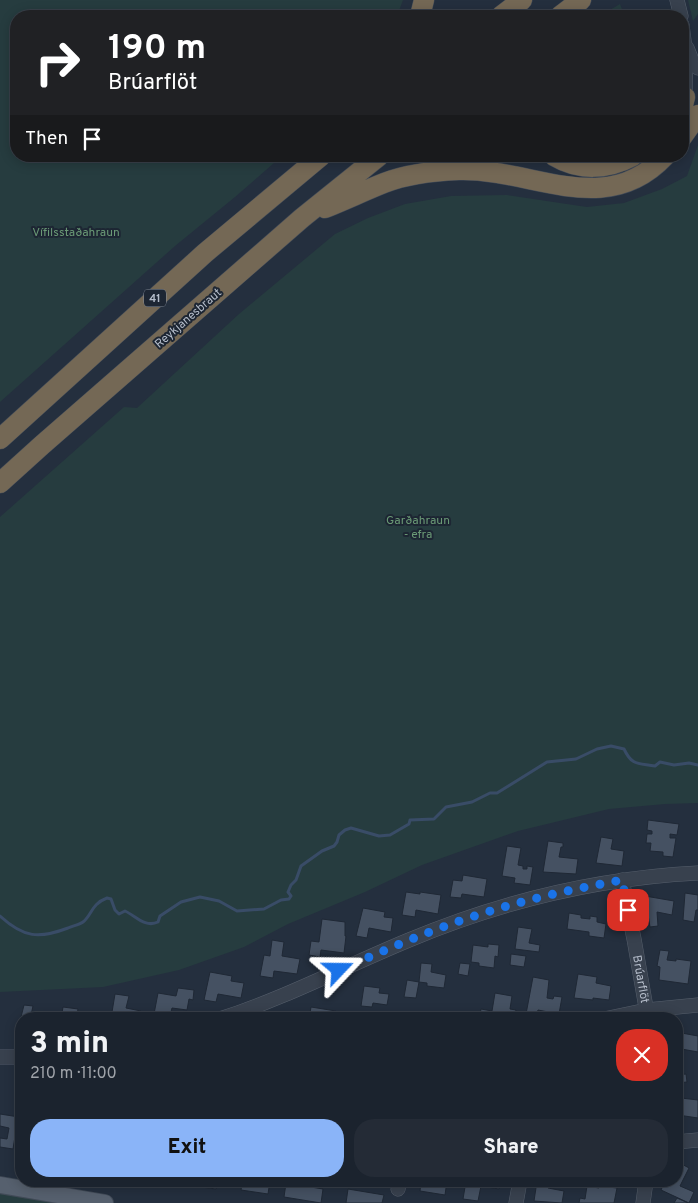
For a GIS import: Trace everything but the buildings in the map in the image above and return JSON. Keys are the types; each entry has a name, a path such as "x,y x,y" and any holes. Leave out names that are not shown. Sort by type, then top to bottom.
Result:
{"highway":[{"path":"509,10 522,0"},
{"path":"568,10 582,0"},
{"path":"689,128 698,116"},
{"name":"41","path":"0,439 205,253 312,162"},
{"name":"Reykjanesbraut","path":"0,483 49,438 302,218 372,162"},
{"path":"563,162 582,168 603,167 621,162"},
{"path":"302,218 386,182 429,172 460,170 508,174 554,184 603,189 618,186 639,178 659,162"}],"main road":[{"path":"0,1185 105,1203"}],"street":[{"path":"689,54 698,68"},
{"path":"238,1012 286,994 410,940 480,914 568,890 622,880 698,873"},
{"name":"Brúarflöt","path":"622,880 648,1012"},
{"path":"659,1012 698,1005"},
{"path":"0,1058 15,1057"},
{"path":"683,1141 698,1140"},
{"path":"516,1203 519,1187"},
{"path":"643,1203 645,1187"}],"green space":[{"name":"Vífilsstaðahraun","path":"0,0 403,0 399,10 10,10 10,162 275,162 175,246 0,402"},
{"path":"688,0 698,0 698,14 693,21"},
{"path":"620,4 622,10 610,10"},
{"name":"Garðahraun - efra","path":"698,145 698,803 609,809 518,831 422,865 365,892 288,924 244,947 179,970 103,987 0,992 0,517 124,407 137,408 239,314 335,234 368,218 405,204 451,196 507,195 587,207 624,203 662,189 687,176"},
{"path":"0,1192 70,1203 0,1203"}],"waterway":[{"path":"0,916 17,929 40,935 58,932 81,923 98,903 107,898 111,899 115,910 119,914 125,911 149,924 158,922 160,916 181,902 200,897 219,901 237,911 264,909 281,900 289,899 291,896 288,892 296,880 301,866 322,851 334,846 339,835 345,830 351,828 379,836 390,835 409,824 410,820 434,819 446,807 472,802 490,793 497,793 547,762 576,759 597,749 611,746 624,749 633,761 640,764 655,766 660,762 674,765 689,763 698,765"}],"route":[{"path":"339,970 410,940 480,914 568,890 622,880 628,910"}]}
